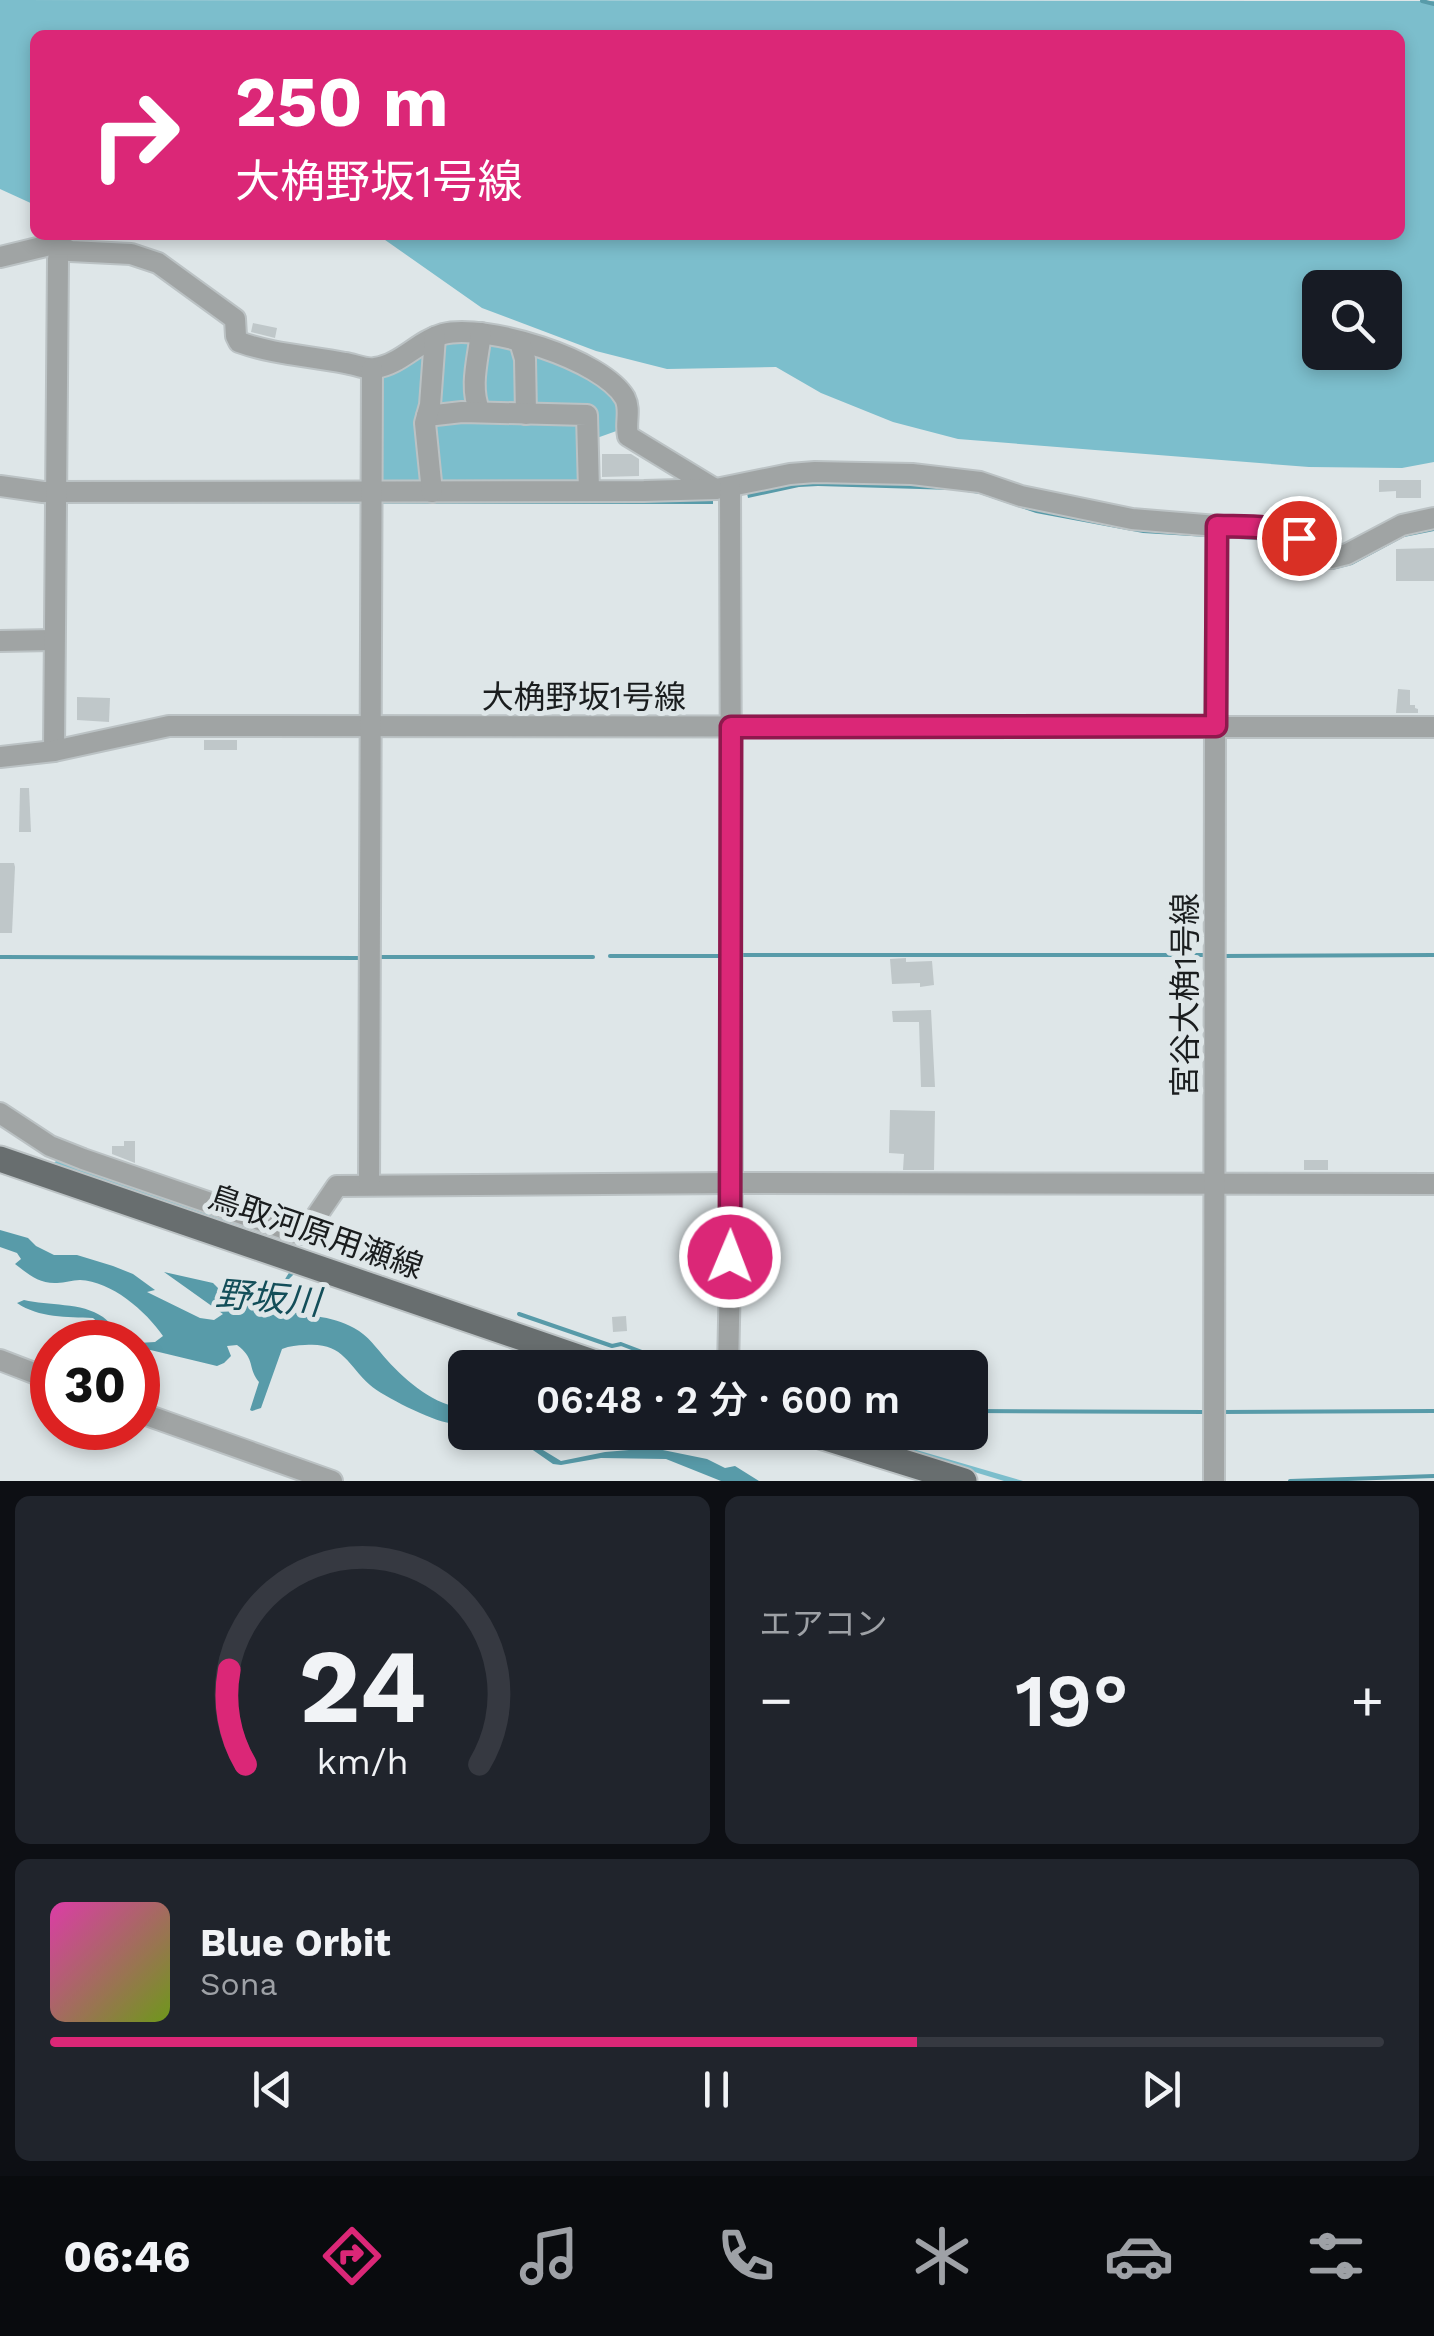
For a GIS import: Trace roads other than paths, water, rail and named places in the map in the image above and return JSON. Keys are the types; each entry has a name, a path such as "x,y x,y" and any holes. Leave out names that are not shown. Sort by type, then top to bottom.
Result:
{"main road":[{"name":"鳥取河原用瀬線","path":"0,1158 558,1350"},
{"path":"865,1450 964,1481"}],"street":[{"path":"0,257 50,245 70,251 131,254 158,263 235,319 239,342 372,369 435,337 462,330 501,335 582,363 624,396 628,405 628,436 723,488"},
{"path":"54,750 58,258"},
{"path":"480,412 474,386 481,333"},
{"path":"432,492 425,423 435,337"},
{"path":"520,342 525,359 526,414"},
{"path":"369,1185 372,369"},
{"path":"427,416 480,412 586,415 590,491"},
{"path":"644,491 645,447"},
{"path":"0,486 43,492 644,491 723,488 815,472 954,477 1036,500 1132,519 1284,530 1331,558 1347,554 1402,525 1434,518"},
{"path":"723,488 731,727 728,1350"},
{"path":"1217,526 1216,726 1434,727"},
{"path":"0,641 53,640"},
{"name":"大桷野坂1号線","path":"0,758 169,726 1216,726"},
{"name":"宮谷大桷1号線","path":"1214,1481 1216,726"},
{"path":"0,1113 50,1146 300,1234 307,1230 337,1186 1434,1184"},
{"path":"0,1360 30,1372"},
{"path":"160,1420 332,1481"}],"waterway":[{"path":"1422,1 1434,4"},
{"path":"743,955 1207,955"},
{"path":"1223,956 1434,955"},
{"path":"610,956 719,956"},
{"path":"0,957 360,958"},
{"path":"375,957 593,957"},
{"path":"519,1314 612,1346 621,1344 637,1350"},
{"path":"988,1411 1205,1412"},
{"path":"1220,1412 1434,1411"},
{"path":"1290,1481 1434,1476"}],"water label":[{"name":"野坂川","path":"268,1298"}]}
